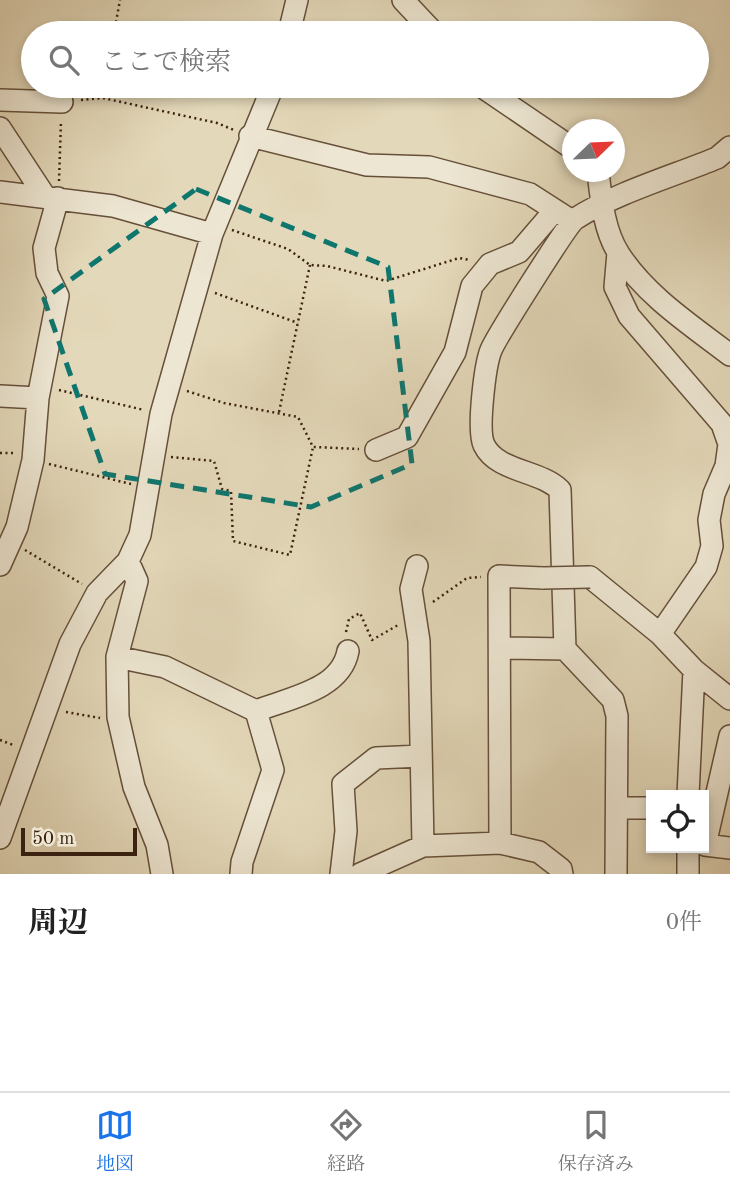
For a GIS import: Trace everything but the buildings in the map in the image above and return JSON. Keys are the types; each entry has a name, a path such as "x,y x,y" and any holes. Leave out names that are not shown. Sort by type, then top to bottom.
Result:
{"street":[{"path":"292,21 297,0"},
{"path":"403,0 423,21"},
{"path":"0,838 70,644 97,593 128,561 140,535 168,385 214,229 267,98"},
{"path":"499,98 562,141"},
{"path":"0,100 62,102"},
{"path":"0,128 52,198 44,248 47,273 58,296 40,392 33,460 0,565"},
{"path":"250,136 367,165 429,167 530,194 564,216"},
{"path":"376,450 407,437 455,352 472,286 490,264 519,252 564,216 601,205 717,158 730,147"},
{"path":"599,182 601,205 618,253 655,297 730,355"},
{"path":"0,192 113,206 214,229"},
{"path":"564,216 491,351 480,426 482,443 491,456 552,482 560,490 565,649 613,700 617,716 616,874"},
{"path":"618,253 615,287 629,316 726,426 729,444 726,466 714,494 709,520 712,546 706,567 660,634"},
{"path":"0,396 40,392"},
{"path":"128,561 137,581 117,657 118,717 134,787 157,845 162,874"},
{"path":"417,566 411,589 419,641 423,846"},
{"path":"500,843 499,576 590,577 660,634 694,670 730,699"},
{"path":"501,648 565,649"},
{"path":"117,657 165,667 256,711 332,681 346,665 348,651"},
{"path":"688,790 694,670"},
{"path":"241,874 242,862 273,770 256,711"},
{"path":"730,736 705,845 730,848"},
{"path":"341,874 346,831 343,784 376,758 421,756"},
{"path":"617,808 646,808"},
{"path":"360,874 423,846 500,843 539,852 561,869 562,874"},
{"path":"688,853 688,874"}],"path":[{"path":"116,21 120,0"},
{"path":"52,198 62,102 103,98 217,123 250,136"},
{"path":"214,229 288,249 310,265 327,265 386,281 459,258 490,264"},
{"path":"279,414 310,265"},
{"path":"197,286 298,323"},
{"path":"154,456 214,461 222,489 231,491 233,541 289,555 313,447 298,418 224,403 168,385"},
{"path":"40,392 161,414"},
{"path":"313,447 376,450"},
{"path":"33,460 148,488"},
{"path":"9,530 97,593"},
{"path":"348,651 345,637 349,618 360,613 373,640 467,578 499,576"},
{"path":"49,708 90,719 118,717"}],"highlighted area":[{"path":"196,189 388,267 412,464 311,507 105,474 44,299"}]}
